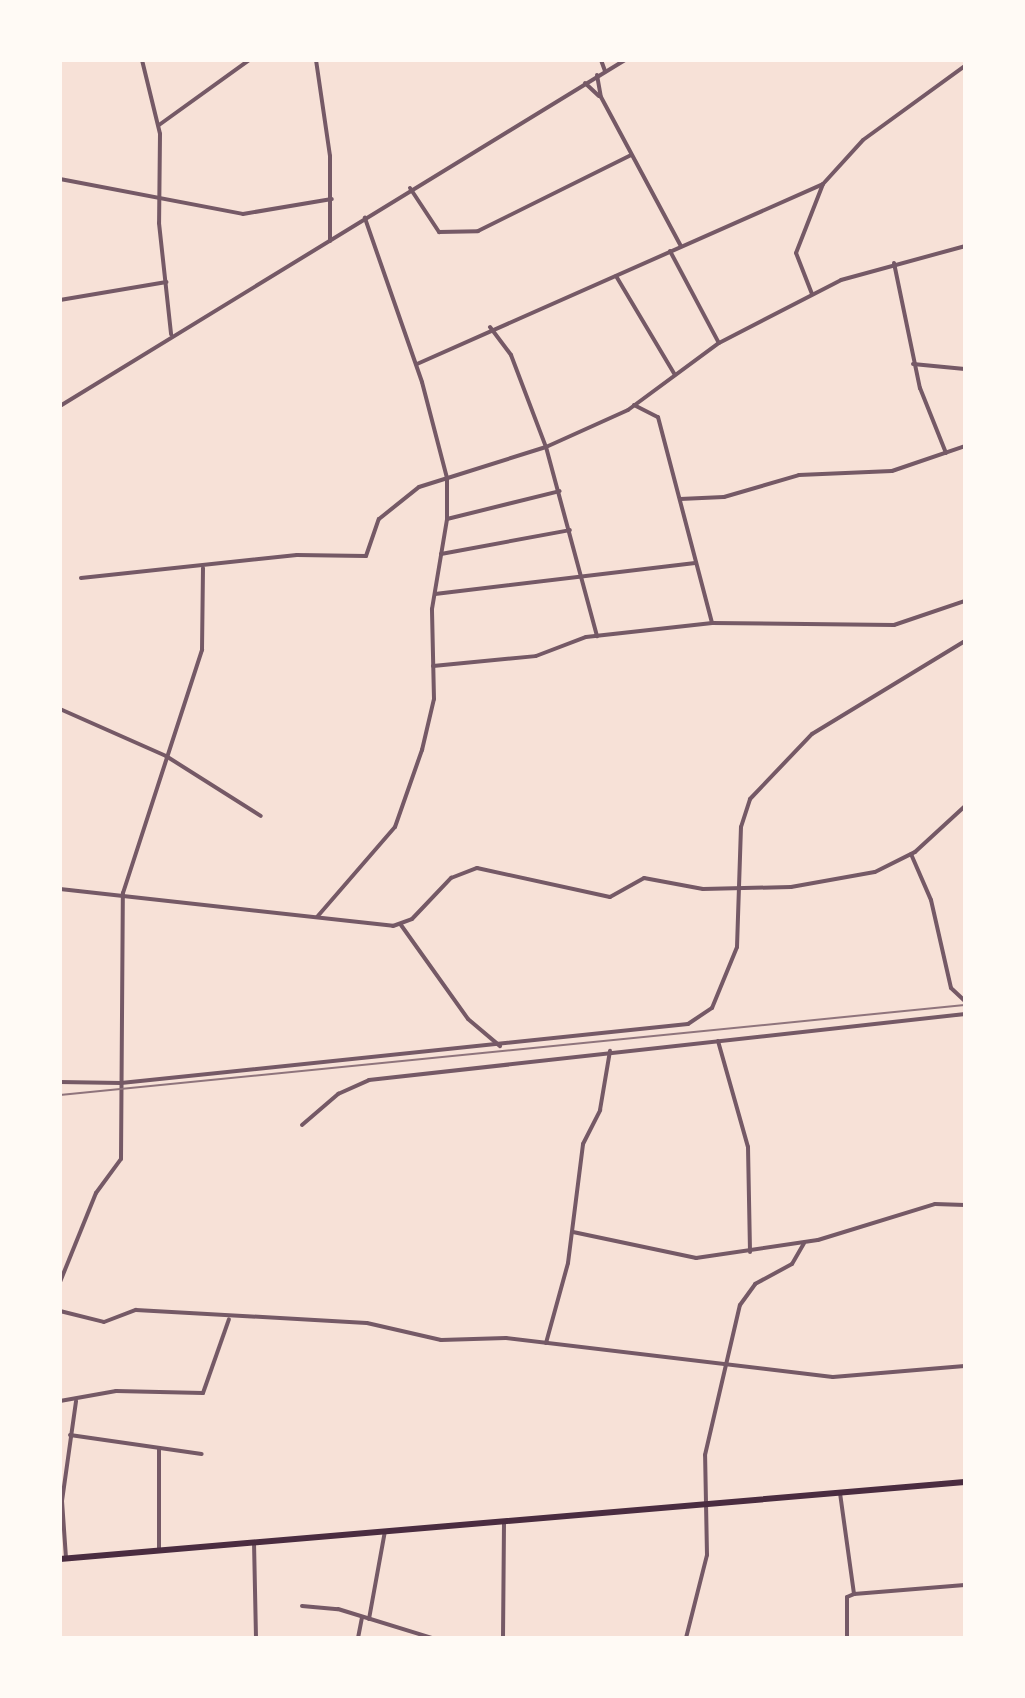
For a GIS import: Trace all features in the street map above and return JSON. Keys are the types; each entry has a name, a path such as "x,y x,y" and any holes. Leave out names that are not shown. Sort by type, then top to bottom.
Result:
{"main road":[{"path":"63,1558 504,1518 965,1482"}],"street":[{"path":"142,60 159,125 158,197 171,334"},
{"path":"159,125 249,60"},
{"path":"316,60 332,199 330,241"},
{"path":"601,60 605,71"},
{"path":"60,406 171,334 330,241 410,188 625,60"},
{"path":"812,294 796,253 823,184 863,140 965,66"},
{"path":"597,75 601,97 681,246"},
{"path":"585,82 601,97"},
{"path":"410,188 439,232 478,231 631,155"},
{"path":"60,179 243,214 332,199"},
{"path":"417,364 490,327 616,276 823,184"},
{"path":"317,917 395,827 432,712 435,594 447,519 447,478 417,364 365,218"},
{"path":"81,578 203,568 297,555 366,556 384,512 409,492 546,447 634,405 719,343 812,294 894,263 965,246"},
{"path":"670,251 719,343"},
{"path":"894,263 913,364 946,453"},
{"path":"616,276 675,375"},
{"path":"60,300 166,282"},
{"path":"490,327 511,355 546,447 597,636"},
{"path":"913,364 965,369"},
{"path":"634,405 658,417 712,623"},
{"path":"680,499 724,497 799,475 892,471 965,446"},
{"path":"447,519 560,491"},
{"path":"441,554 570,530"},
{"path":"435,594 695,563"},
{"path":"60,1282 96,1193 121,1159 123,893 204,643 203,568"},
{"path":"433,666 536,656 597,636 712,623 894,625 965,601"},
{"path":"60,1082 121,1083 500,1047 688,1024 712,1008 737,947 743,814 801,743 965,641"},
{"path":"60,709 166,756 261,816"},
{"path":"401,925 440,886 477,868 610,897 644,878 738,887 826,882 875,872 911,854 965,806"},
{"path":"911,854 931,900 951,988 965,1001"},
{"path":"60,889 123,893 401,925 468,1019 500,1047"},
{"path":"302,1125 361,1081 965,1014"},
{"path":"718,1041 748,1147 750,1252"},
{"path":"546,1343 573,1232 583,1144 600,1110 610,1051"},
{"path":"573,1232 671,1256 750,1252 804,1243 935,1204 965,1205"},
{"path":"686,1638 707,1555 702,1502 708,1440 731,1363 746,1294 792,1264 804,1243"},
{"path":"60,1311 99,1322 136,1310 229,1319 367,1323 441,1340 546,1343 874,1379 965,1367"},
{"path":"60,1401 116,1391 203,1393 229,1319"},
{"path":"63,1558 62,1501 76,1400"},
{"path":"70,1435 202,1454"},
{"path":"159,1448 159,1549"},
{"path":"840,1492 854,1594"},
{"path":"503,1638 504,1518"},
{"path":"369,1619 385,1529"},
{"path":"254,1540 256,1638"},
{"path":"847,1638 847,1597 965,1585"},
{"path":"302,1606 362,1617 432,1638"},
{"path":"358,1638 362,1617"}],"railway":[{"path":"60,1095 965,1005"}]}
